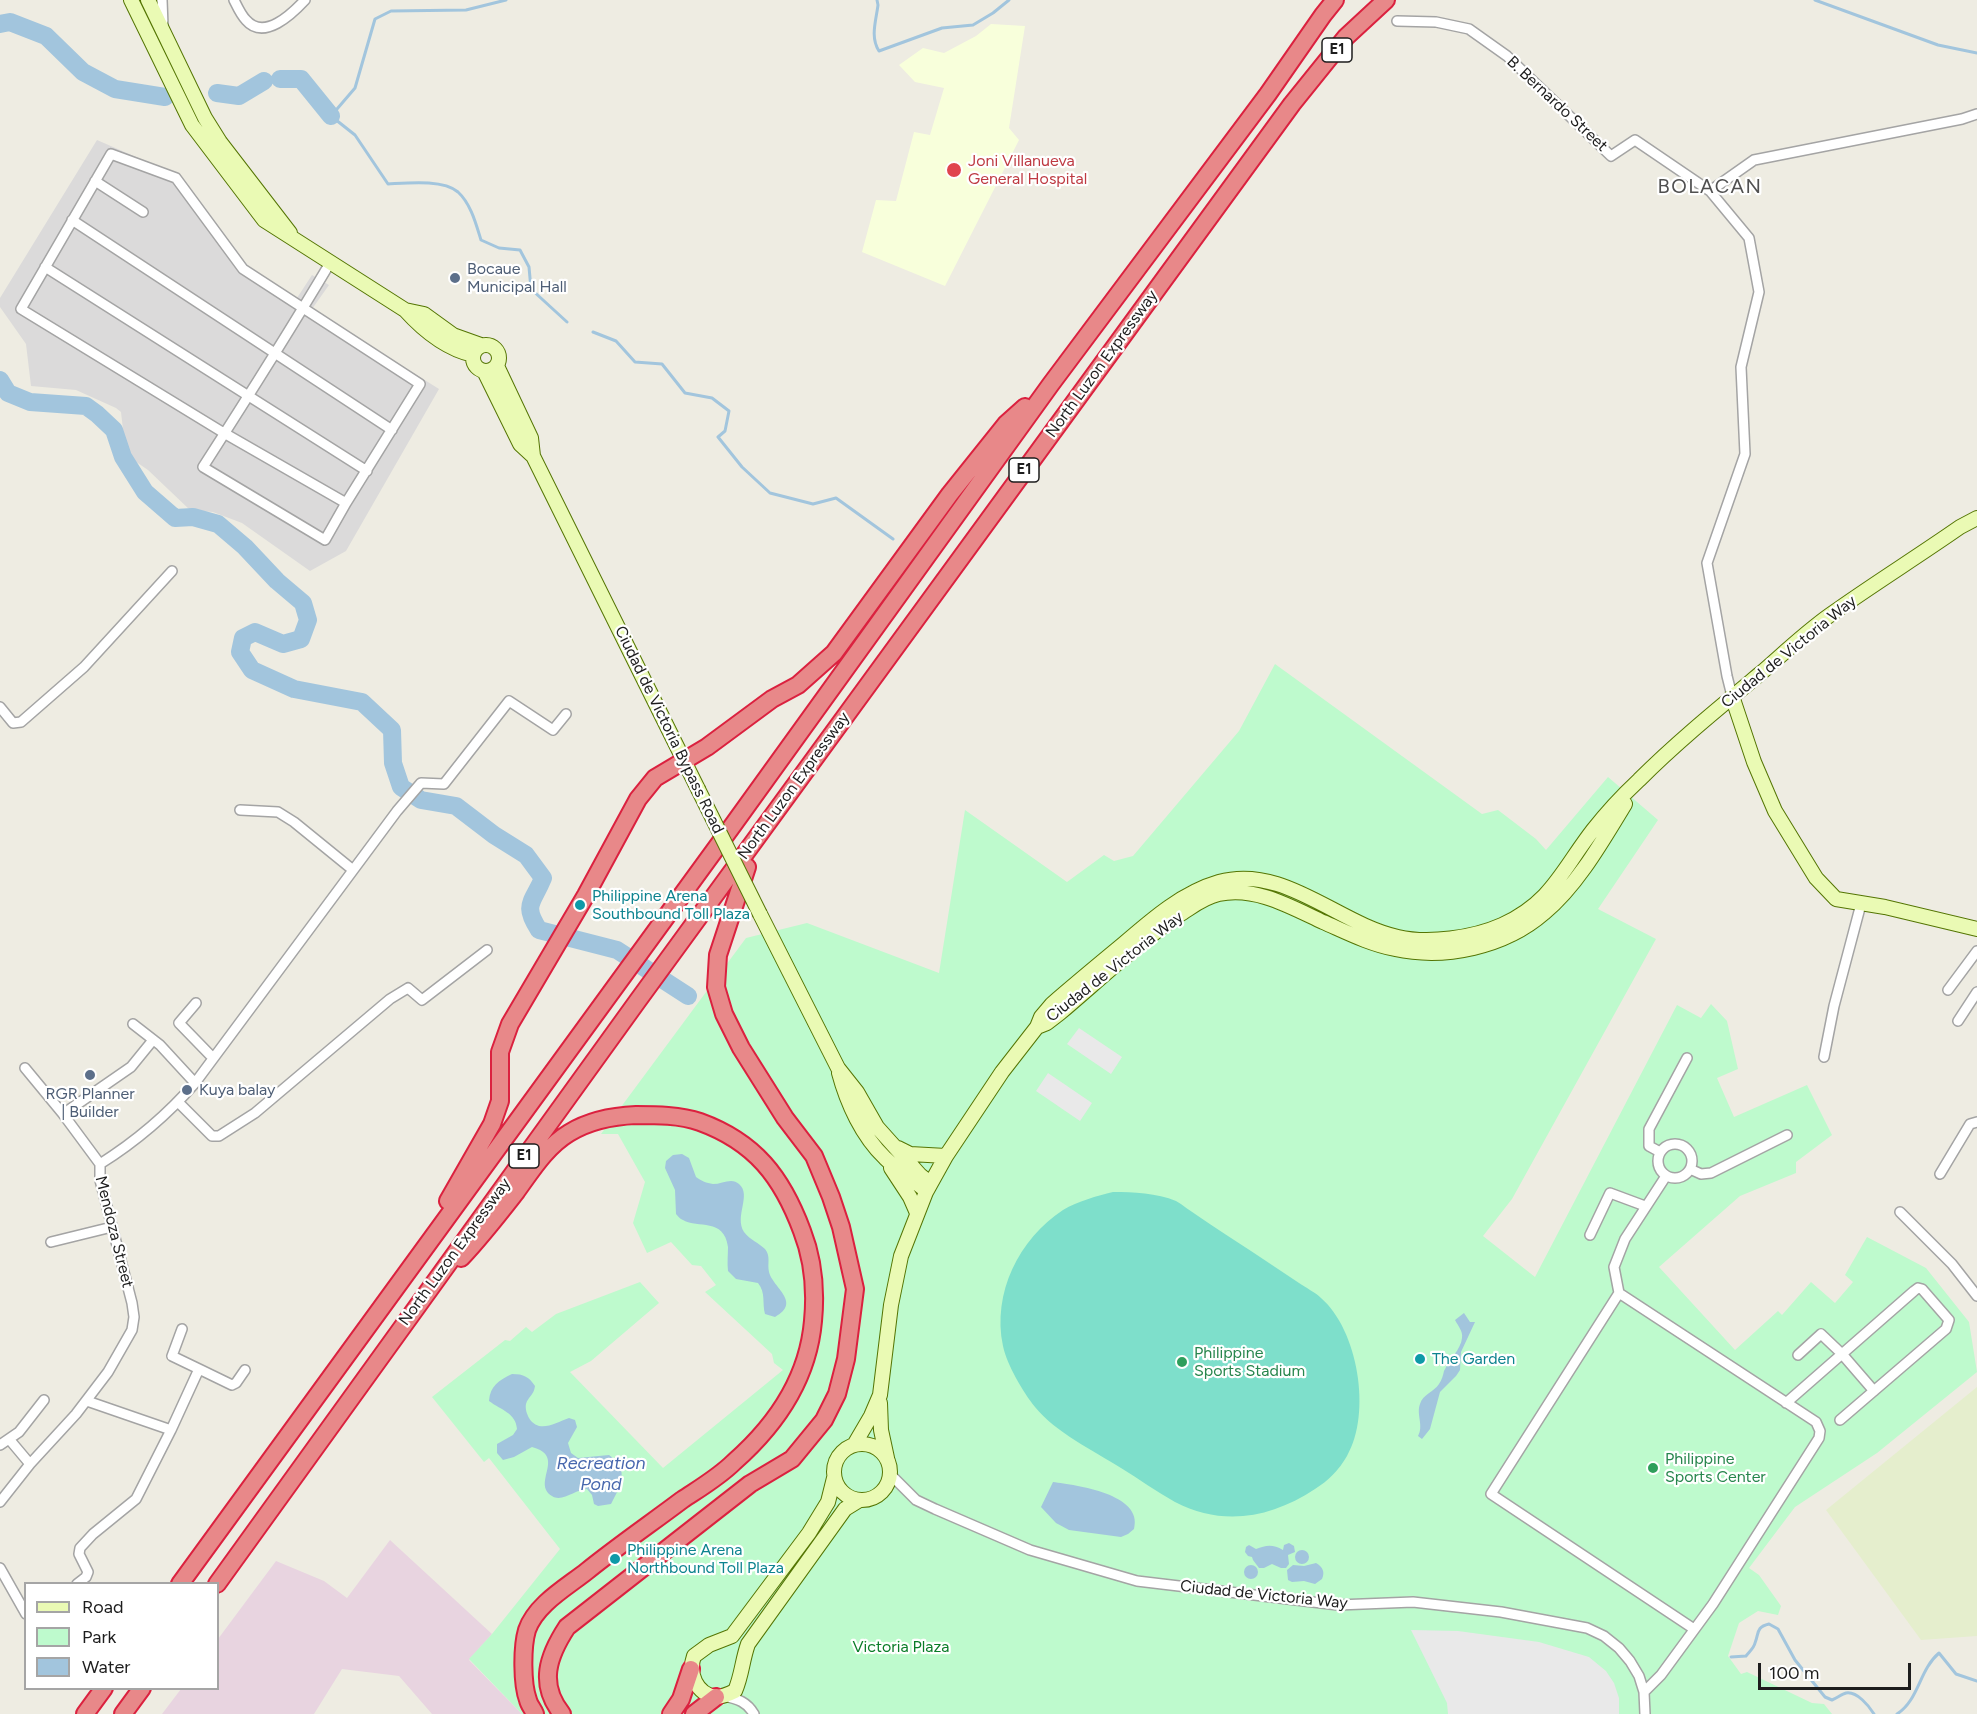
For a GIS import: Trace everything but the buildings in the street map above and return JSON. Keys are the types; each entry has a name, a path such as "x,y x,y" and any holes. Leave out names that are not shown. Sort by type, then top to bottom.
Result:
{"highway":[{"path":"1268,94 1295,36 1322,0"},
{"name":"North Luzon Expressway","path":"181,1582 1051,384 1268,94 1335,0"},
{"name":"North Luzon Expressway","path":"218,1582 756,837 1292,104 1346,38 1386,0"},
{"path":"403,1278 492,1124 500,1101 500,1052 510,1024 574,915 638,798 655,778 721,738 772,699 798,685 834,653 950,494 1006,424 1051,384"},
{"path":"561,1714 550,1692 548,1673 550,1658 567,1627 750,1484 792,1459 824,1420 837,1394 846,1359 855,1289 841,1227 831,1197 814,1156 785,1118 741,1048 724,1014 716,987 718,955 756,837"},
{"path":"410,1314 483,1234 549,1147 570,1132 597,1120 618,1116 656,1115 694,1120 717,1128 741,1142 760,1157 778,1180 805,1238 815,1298 806,1361 790,1397 765,1432 733,1464 611,1552 542,1607 527,1630 524,1656 527,1699 535,1714"},
{"path":"670,1714 681,1700 691,1669"},
{"path":"85,1714 103,1690"},
{"path":"123,1714 141,1690"},
{"path":"694,1714 720,1696"}],"main road":[{"path":"131,0 192,125 264,220 405,310 424,314 477,350"},
{"path":"148,0 205,118 293,237"},
{"path":"167,73 180,66"},
{"path":"192,125 205,118"},
{"path":"490,345 498,350 500,358 491,368 477,367 477,350 490,345"},
{"name":"Ciudad de Victoria Bypass Road","path":"491,368 520,444 533,456 838,1068 857,1092 878,1127 928,1187"},
{"name":"Ciudad de Victoria Way","path":"854,1445 867,1424 880,1395 891,1305 901,1256 928,1187 1002,1072 1037,1027 1053,1018 1157,923 1218,894 1262,888 1368,942 1394,949 1433,954 1455,952 1485,938 1524,927 1544,914 1554,904 1603,840 1640,779 1732,696 1828,617 1960,527 1977,518"},
{"path":"1732,696 1754,762 1775,811 1816,878 1836,899 1885,907 1977,929"},
{"name":"Ciudad de Victoria Bypass Road","path":"838,1068 846,1098 866,1135 884,1157 928,1187"},
{"path":"894,1146 910,1154 946,1156"},
{"path":"884,1157 910,1197 917,1213"},
{"path":"880,1395 881,1430 889,1467 888,1485 870,1500 858,1501 844,1509 748,1644 735,1691 720,1696 703,1692 698,1688 691,1669 694,1656 709,1645 732,1636 809,1533 828,1502 837,1458 854,1445 873,1446 879,1450 889,1467"},
{"path":"834,1478 845,1495 858,1501"}],"street":[{"path":"162,0 163,31"},
{"path":"234,0 246,20 255,27 261,28 290,16 305,0"},
{"name":"B. Bernardo Street","path":"1397,21 1436,22 1469,29 1507,56 1611,156 1635,140 1710,191"},
{"path":"1732,696 1726,676 1707,563 1744,454 1741,367 1759,292 1749,238 1710,191 1754,159 1977,114"},
{"path":"330,263 303,308 248,396 224,433 202,467 326,540 346,503 420,384 303,308 243,269 176,178 111,154 21,309 224,433 346,503"},
{"path":"95,181 143,212"},
{"path":"72,220 392,430"},
{"path":"45,267 367,471"},
{"path":"0,706 13,723 21,722 84,667 172,571"},
{"name":"Mendoza Street","path":"0,1502 30,1464 87,1401 118,1356 132,1330 134,1317 100,1180 100,1164 178,1102 195,1083 420,783 444,784 509,701 554,730 566,714"},
{"path":"240,810 278,812 294,822 353,870"},
{"path":"1824,1057 1834,1006 1861,904"},
{"path":"178,1102 212,1136 219,1136 255,1113 390,999 408,988 422,1000 487,950"},
{"path":"1948,990 1977,951"},
{"path":"1958,1021 1977,992"},
{"path":"196,1003 179,1023 213,1058"},
{"path":"133,1024 175,1060 195,1083"},
{"path":"63,1113 131,1066 153,1041"},
{"path":"1660,1152 1649,1146 1649,1129 1687,1058"},
{"path":"25,1068 63,1113 100,1164"},
{"path":"1940,1174 1970,1124 1977,1122"},
{"path":"1690,1169 1701,1174 1711,1173 1787,1135"},
{"path":"1668,1145 1684,1146 1691,1155 1690,1169 1677,1178 1666,1176 1659,1167 1660,1152 1668,1145"},
{"path":"1666,1176 1625,1239 1614,1267 1619,1293 1491,1494 1694,1629"},
{"path":"1590,1235 1610,1193 1646,1206"},
{"path":"1900,1212 1952,1264 1977,1296"},
{"path":"51,1242 112,1227"},
{"path":"1786,1403 1914,1291 1918,1288 1923,1289 1949,1320 1949,1325 1840,1420"},
{"path":"1619,1293 1816,1422 1820,1431 1819,1438 1713,1604 1661,1675 1644,1692"},
{"path":"182,1329 172,1356 232,1385 245,1370"},
{"path":"1798,1355 1821,1334 1874,1391"},
{"path":"78,1582 88,1572 79,1554 80,1548 93,1534 136,1499 199,1369"},
{"path":"0,1445 19,1431 44,1400"},
{"path":"87,1401 171,1430"},
{"path":"9,1439 30,1464"},
{"name":"Ciudad de Victoria Way","path":"889,1467 916,1500 935,1509 1030,1550 1137,1581 1338,1605 1413,1602 1501,1612 1587,1628 1604,1636 1620,1648 1635,1668 1644,1692 1645,1714"},
{"path":"0,1568 24,1610"},
{"path":"720,1696 738,1699 749,1706 754,1714"}],"shaded area":[{"name":"Joni Villanueva General Hospital","path":"991,24 1025,26 1009,128 1019,140 945,286 862,252 876,200 896,201 914,132 930,135 944,88 915,82 899,65 923,48 944,53 976,36"},
{"path":"97,140 182,177 249,267 297,298 312,275 329,285 312,309 439,389 346,551 310,571 242,523 213,512 190,510 148,470 129,457 125,447 121,412 116,408 76,390 31,386 26,344 0,307 0,298"},
{"path":"1079,1028 1122,1057 1111,1074 1067,1044"},
{"path":"1048,1073 1092,1103 1080,1121 1036,1091"},
{"name":"Philippine Sports Stadium","path":"1113,1192 1153,1195 1176,1201 1316,1294 1334,1312 1352,1351 1360,1396 1359,1418 1355,1438 1347,1456 1329,1479 1320,1486 1281,1507 1246,1516 1211,1515 1193,1510 1168,1498 1064,1433 1043,1416 1030,1401 1012,1370 1003,1346 1002,1306 1012,1269 1022,1252 1047,1222 1063,1210 1081,1201"},
{"path":"1977,1387 1977,1636 1921,1640 1826,1510"},
{"path":"390,1540 492,1634 469,1660 522,1714 432,1714 399,1676 342,1669 314,1714 162,1714 180,1690 219,1690 219,1638 276,1561 324,1581 347,1598"},
{"path":"1411,1630 1458,1631 1539,1642 1589,1657 1606,1671 1614,1683 1619,1698 1619,1714 1448,1714 1447,1703"}],"green space":[{"name":"Victoria Plaza","path":"1275,664 1482,814 1498,810 1536,839 1546,850 1608,777 1658,820 1598,909 1656,939 1512,1199 1483,1236 1535,1277 1677,1005 1701,1018 1711,1004 1727,1021 1738,1069 1717,1078 1734,1117 1807,1085 1832,1135 1796,1162 1796,1173 1740,1196 1659,1267 1735,1350 1778,1311 1782,1315 1811,1282 1835,1303 1853,1282 1845,1275 1867,1237 1926,1268 1969,1322 1977,1372 1877,1453 1795,1507 1749,1568 1759,1575 1781,1606 1778,1615 1758,1611 1739,1623 1728,1656 1741,1674 1747,1672 1812,1703 1824,1704 1832,1714 522,1714 469,1659 560,1549 489,1458 484,1462 432,1397 505,1340 510,1341 526,1327 532,1332 556,1314 640,1282 659,1303 591,1361 570,1372 663,1468 783,1370 774,1363 772,1354 705,1292 716,1285 701,1266 692,1265 671,1242 647,1253 633,1223 645,1182 618,1134 601,1134 746,938 807,923 939,973 965,810 1067,882 1104,855 1114,861 1133,856 1239,731"}],"water":[{"path":"682,1154 689,1158 696,1177 700,1180 713,1184 733,1181 743,1189 741,1226 746,1235 767,1252 769,1272 786,1300 783,1311 775,1317 765,1314 763,1294 758,1283 736,1279 728,1271 728,1247 721,1231 710,1226 689,1223 676,1214 675,1190 665,1168 666,1161 673,1155"},
{"path":"1464,1313 1470,1322 1475,1322 1461,1352 1460,1370 1440,1392 1430,1429 1422,1439 1418,1436 1420,1404 1439,1384 1459,1346 1462,1333 1455,1320"},
{"name":"Recreation Pond","path":"512,1374 526,1377 535,1386 526,1406 533,1423 548,1426 569,1418 575,1420 577,1427 568,1443 571,1453 578,1458 609,1455 620,1466 622,1478 611,1504 598,1506 594,1504 592,1495 587,1489 560,1498 552,1496 545,1484 548,1463 542,1451 532,1447 503,1460 497,1453 497,1444 513,1435 517,1429 511,1415 489,1401 491,1391 496,1384"},
{"path":"1053,1482 1091,1489 1119,1500 1129,1507 1134,1517 1134,1529 1121,1537 1069,1530 1056,1523 1041,1507"},
{"path":"1289,1543 1294,1546 1295,1552 1288,1555 1289,1564 1286,1568 1272,1564 1259,1568 1252,1557 1245,1552 1249,1545 1256,1549 1270,1546 1283,1550 1284,1545"},
{"path":"1302,1550 1307,1552 1309,1557 1307,1562 1302,1564 1297,1562 1295,1557 1297,1552"},
{"path":"1316,1563 1322,1568 1323,1574 1322,1579 1315,1584 1288,1580 1287,1570 1293,1565 1304,1566"},
{"path":"1251,1565 1256,1567 1258,1572 1256,1577 1251,1579 1246,1577 1244,1572 1246,1567"}],"waterway":[{"path":"506,0 466,10 391,11 375,19 355,88 331,116 355,135 388,184 434,183 458,192 470,208 481,240 499,248 520,250 529,267 531,289 567,322"},
{"path":"877,0 874,35 879,51 942,28 973,25 1009,0"},
{"path":"1815,0 1938,45 1977,53"},
{"path":"0,24 10,22 46,36 83,72 115,89 165,97"},
{"path":"280,79 301,79 331,116"},
{"path":"217,93 239,96 264,81"},
{"path":"593,332 616,341 635,362 662,364 685,393 712,398 729,411 725,431 718,437 742,467 770,493 813,504 836,498 893,539"},
{"path":"0,380 8,393 30,402 86,406 97,414 114,430 123,457 145,492 175,518 193,517 218,524 303,603 308,620 301,639 283,644 255,632 243,638 240,652 252,670 294,689 362,702 392,730 393,763 401,787 421,800 456,806 494,835 526,855 543,878 530,909 539,930 617,950 688,996"},
{"path":"1731,1657 1746,1656 1754,1647 1760,1629 1769,1624 1778,1629 1795,1660 1825,1697 1832,1700 1846,1693 1854,1694 1866,1703 1874,1714"},
{"path":"1897,1714 1910,1701 1927,1668 1939,1653 1956,1674 1977,1681"}],"place":[{"name":"Joni Villanueva General Hospital","path":"954,170"},
{"name":"Bocaue Municipal Hall","path":"455,278"},
{"name":"Philippine Arena Southbound Toll Plaza","path":"580,905"},
{"name":"RGR Planner | Builder","path":"90,1075"},
{"name":"Kuya balay","path":"187,1090"},
{"name":"The Garden","path":"1420,1359"},
{"name":"Philippine Sports Stadium","path":"1182,1362"},
{"name":"Philippine Sports Center","path":"1653,1468"},
{"name":"Philippine Arena Northbound Toll Plaza","path":"615,1559"}],"district":[{"name":"BOLACAN","path":"1710,187"}]}
